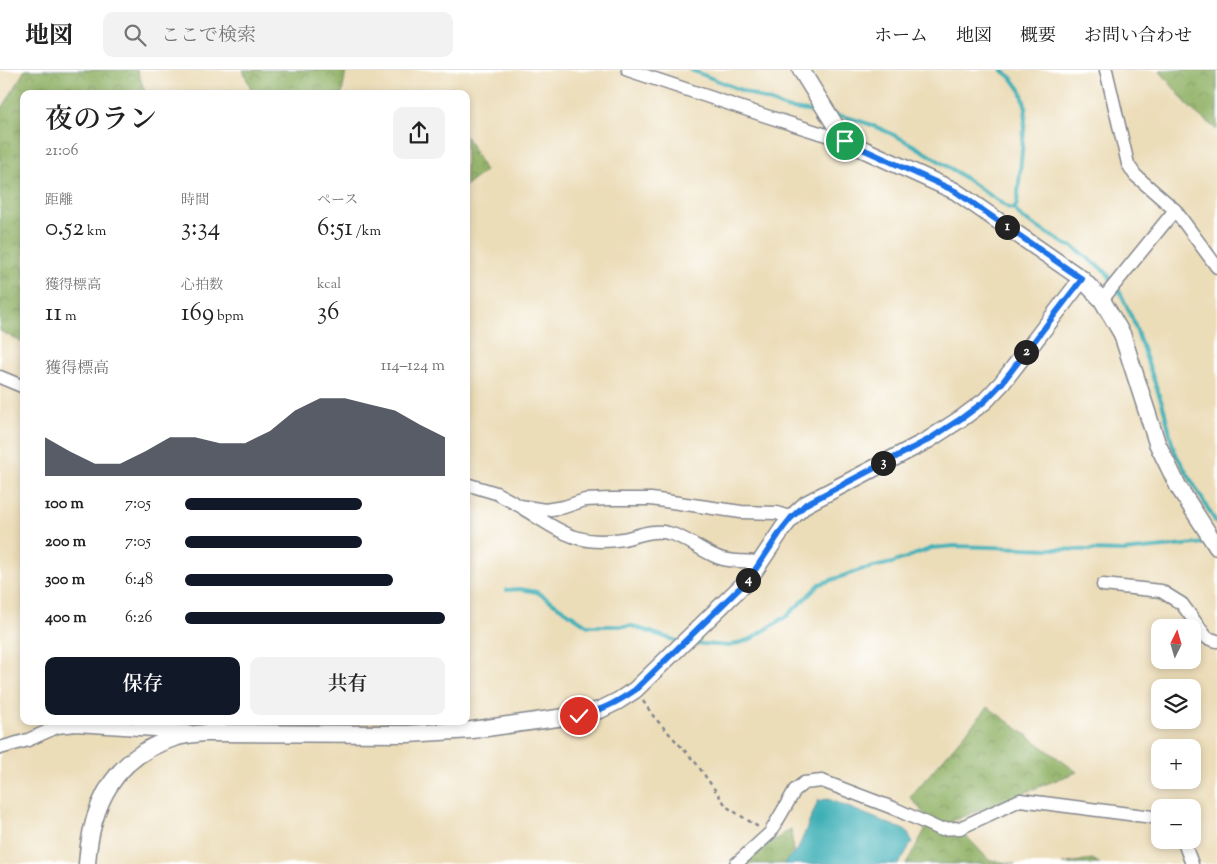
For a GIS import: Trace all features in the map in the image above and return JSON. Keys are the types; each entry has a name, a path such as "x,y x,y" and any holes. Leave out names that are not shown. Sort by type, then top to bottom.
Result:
{"street":[{"path":"628,70 763,116 845,141 955,191 1105,296 1122,334 1157,443 1179,488 1217,547"},
{"path":"801,70 845,141"},
{"path":"1106,70 1128,164 1135,175 1174,210 1217,267"},
{"path":"1105,296 1174,210"},
{"path":"0,748 28,740 57,727 76,725 204,733 408,734 472,730 579,716 600,710 618,702 635,690 749,579 791,518 806,504 928,440 985,401 1002,383 1082,279"},
{"path":"0,377 20,385"},
{"path":"470,485 496,493 568,536 583,540 623,539 650,532 661,532 677,536 722,559 761,562"},
{"path":"520,506 545,510 564,507 585,500 651,500 741,512 777,513 791,518"},
{"path":"1103,585 1161,590 1182,604 1207,638 1217,640"},
{"path":"87,864 89,836 96,814 103,795 121,770 136,756 151,746 176,737 204,733"},
{"path":"736,864 770,834 795,790 804,783 822,781 893,808 939,829 960,828 1020,800 1151,817"},
{"path":"1186,849 1192,864"}],"path":[{"path":"635,690 654,717 696,763 727,808 770,834"}],"green space":[{"path":"25,70 137,70 144,90 20,90 20,341 0,331 0,112"},
{"path":"243,70 346,70 343,90 251,90"},
{"path":"1159,70 1217,70 1217,130 1191,109"},
{"path":"470,143 485,171 470,183"},
{"path":"988,707 1077,772 952,821 989,860 1015,864 906,864 930,821 910,797"},
{"path":"791,829 793,852 784,864 737,864"},
{"path":"1092,859 1101,864 1063,864"}],"water":[{"path":"828,799 907,831 912,842 899,864 784,864 798,849 818,801"}],"waterway":[{"path":"691,70 786,108 821,113"},
{"path":"1002,70 1011,77 1021,91 1026,108 1017,204 1014,209"},
{"path":"835,115 880,128 925,152 1009,208 1014,209 1022,218 1073,247 1106,272 1121,294 1133,320 1164,409 1174,451 1217,524"},
{"path":"691,643 729,646 751,639 787,616 820,584 860,570 892,563 932,548 955,546 1123,551 1206,543"},
{"path":"507,590 520,589 537,592 588,626 632,626 677,641"}],"route":[{"path":"579,716 618,702 635,690 749,579 773,546 783,528 806,504 928,440 985,401 1002,383 1082,279 955,191 845,141"}]}
